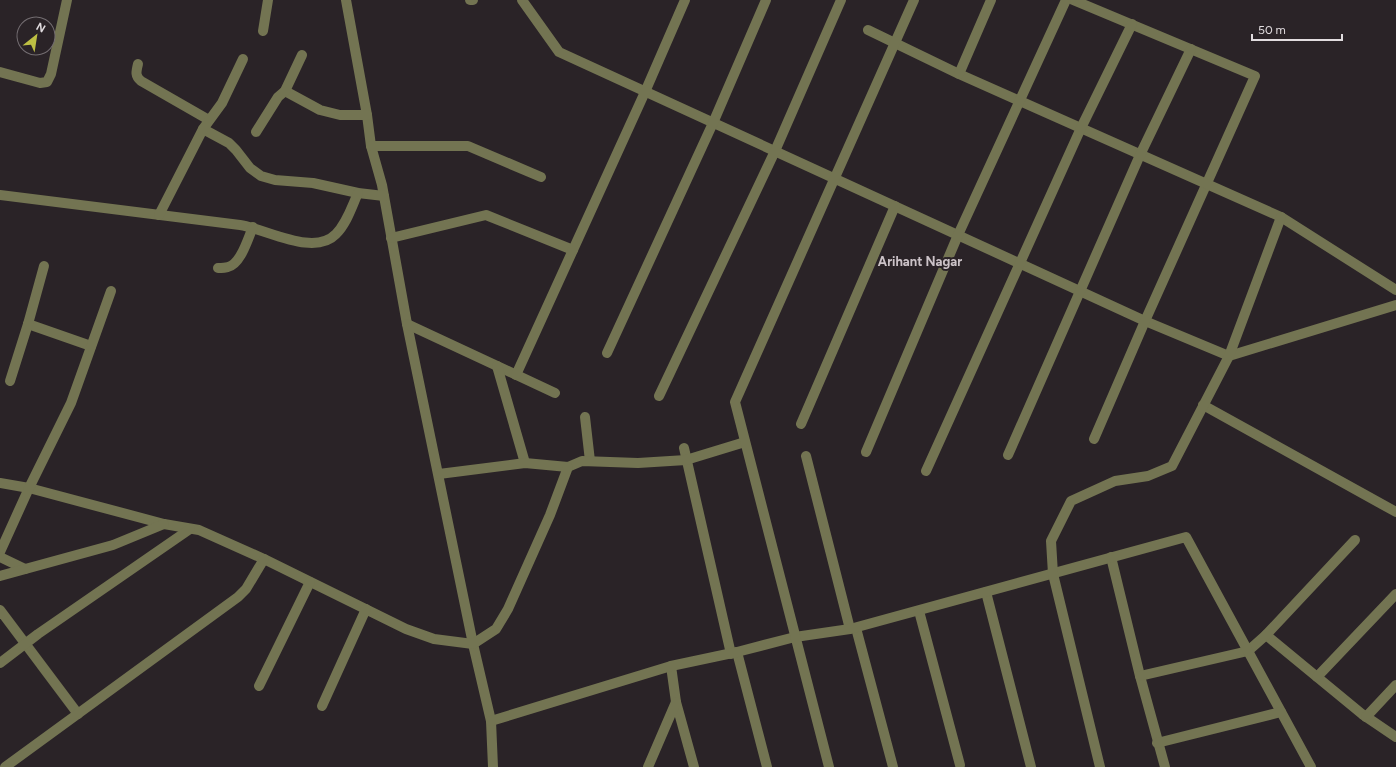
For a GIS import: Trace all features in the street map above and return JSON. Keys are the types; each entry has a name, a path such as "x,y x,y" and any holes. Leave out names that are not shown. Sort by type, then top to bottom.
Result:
{"street":[{"path":"0,72 40,83 47,82 51,74 67,0"},
{"path":"263,31 268,0"},
{"path":"346,0 371,146 384,196 407,324 473,644 491,721 493,767"},
{"path":"522,0 559,52 1081,292 1145,321 1229,356 1396,305"},
{"path":"516,375 645,92 685,0"},
{"path":"607,353 713,122 766,0"},
{"path":"659,396 774,151 841,0"},
{"path":"829,767 735,402 914,0"},
{"path":"959,74 991,0"},
{"path":"866,452 958,235 1066,0"},
{"path":"1073,0 1255,76 1145,321 1094,439"},
{"path":"926,470 1081,128 1132,24"},
{"path":"868,30 959,74 1281,217 1396,290"},
{"path":"1008,455 1140,155 1191,49"},
{"path":"256,132 278,97 285,91 302,55"},
{"path":"159,215 203,129 222,103 243,59"},
{"path":"138,64 136,74 137,78 142,82 209,120"},
{"path":"285,91 320,110 340,115 367,116"},
{"path":"203,129 229,143 250,168 261,176 275,180 313,184 358,193 384,196"},
{"path":"371,146 468,146 541,178"},
{"path":"0,194 252,227 293,241 309,243 322,242 336,234 342,226 358,193"},
{"path":"801,424 895,206"},
{"path":"391,238 486,215 573,250"},
{"path":"1100,767 1053,574 1051,541 1072,501 1115,481 1148,476 1172,466 1229,356 1281,217"},
{"path":"218,268 229,267 236,263 252,227"},
{"path":"10,381 44,266"},
{"path":"0,552 29,488 71,403 111,290"},
{"path":"28,324 91,346"},
{"path":"407,324 555,393"},
{"path":"497,366 524,463"},
{"path":"1203,404 1396,512"},
{"path":"585,417 590,462"},
{"path":"439,474 524,463 568,467 582,461 638,463 686,460 745,442"},
{"path":"684,448 734,653 767,767"},
{"path":"806,456 853,629 893,767"},
{"path":"0,483 29,488 164,524 199,530 264,559 406,629 434,639 473,644 496,629 508,609 550,515 568,467"},
{"path":"0,576 113,545 164,524"},
{"path":"0,663 24,644 190,529"},
{"path":"491,721 671,666 734,653 795,637 853,629 1186,537 1311,767"},
{"path":"1140,676 1248,651 1266,635 1355,540"},
{"path":"0,557 25,569"},
{"path":"1111,557 1140,676 1165,767"},
{"path":"5,767 238,597 246,589 264,559"},
{"path":"259,686 310,582"},
{"path":"986,592 1031,767"},
{"path":"1317,677 1396,594"},
{"path":"322,706 366,609"},
{"path":"0,610 24,644 78,714"},
{"path":"918,611 960,765"},
{"path":"1266,635 1366,717 1396,737"},
{"path":"671,666 676,702 694,767"},
{"path":"1366,717 1396,685"},
{"path":"648,767 676,702"},
{"path":"1158,743 1281,712"}],"district":[{"name":"Arihant Nagar","path":"920,261"}]}
